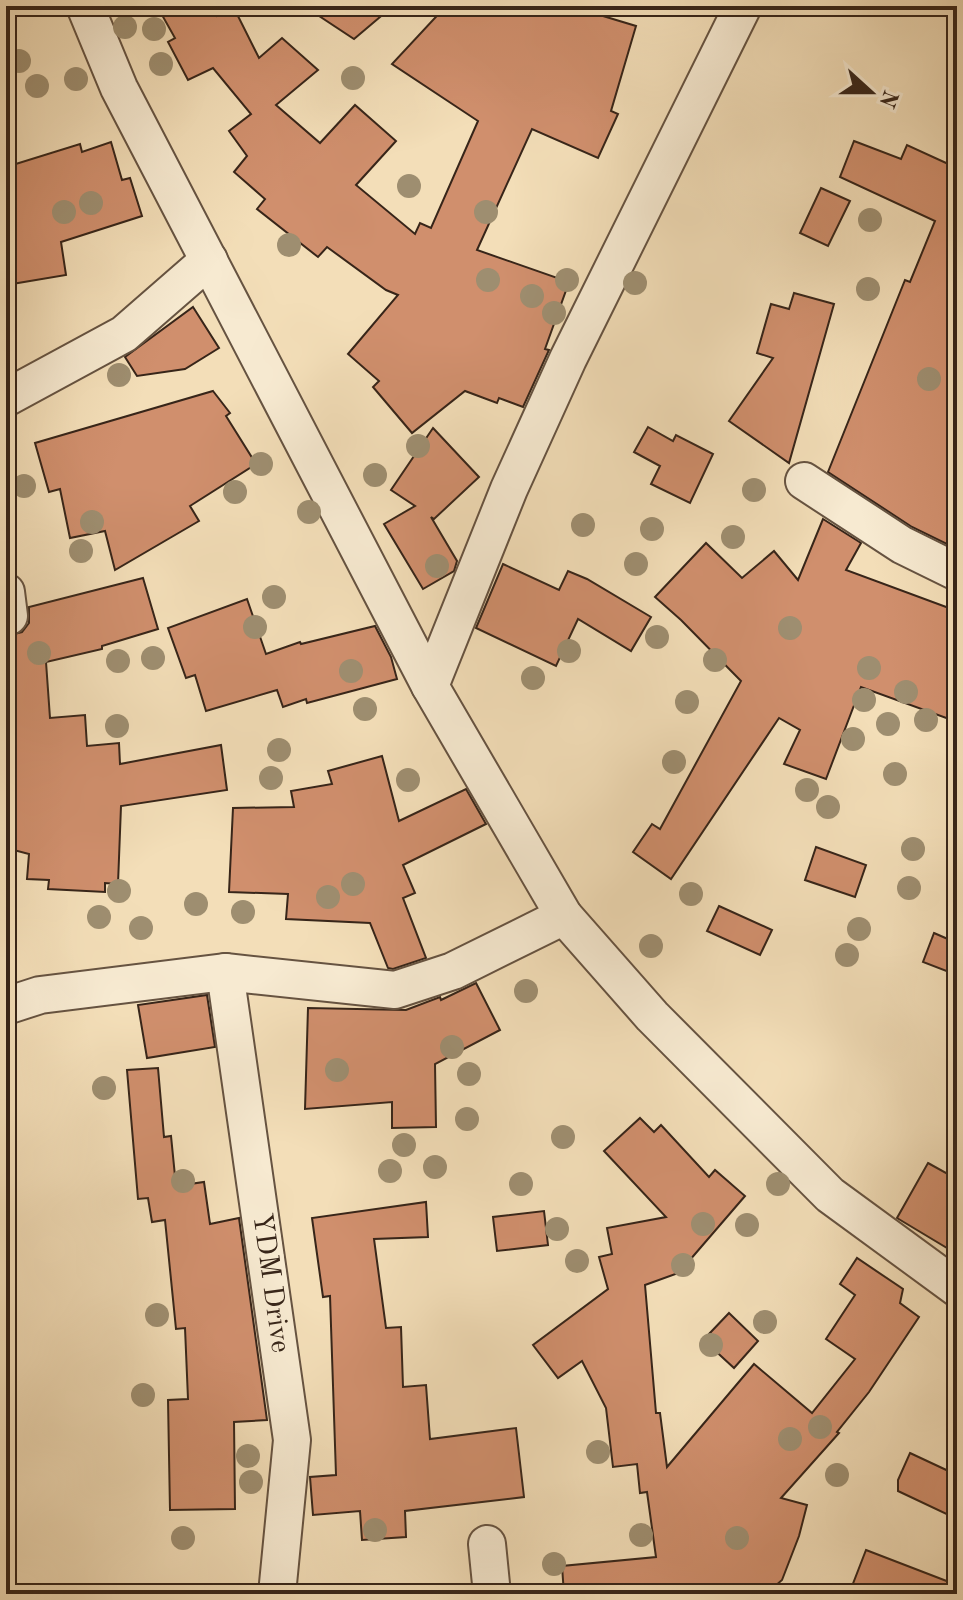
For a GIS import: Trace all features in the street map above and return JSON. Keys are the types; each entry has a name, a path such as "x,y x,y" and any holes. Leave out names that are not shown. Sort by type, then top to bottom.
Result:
{"street":[{"path":"85,6 119,88 430,686 564,916 652,1016 830,1195 957,1288"},
{"path":"430,686 509,489 561,373 743,6"},
{"path":"6,398 124,334 209,260"},
{"path":"804,481 902,545 957,572"},
{"path":"6,1006 40,995 225,972 395,990 453,971 564,916"},
{"name":"YDM Drive","path":"225,972 292,1440 277,1594"},
{"path":"487,1544 492,1594"}],"building":[{"path":"157,6 212,6 217,16 234,8 259,58 282,38 318,70 276,105 320,143 355,105 396,141 356,185 415,234 420,223 431,228 478,121 392,64 446,6 570,6 636,26 611,111 618,114 598,158 532,129 477,250 569,282 545,349 549,350 523,407 499,398 497,403 465,391 412,433 373,387 379,381 348,354 398,295 386,290 327,247 318,257 257,209 265,199 234,172 247,156 229,131 251,114 213,68 188,80 168,42 175,38"},
{"path":"304,6 393,6 354,39"},
{"path":"854,141 901,159 907,145 957,168 957,549 912,527 828,472 905,280 910,282 935,221 840,177"},
{"path":"111,142 122,180 130,178 142,216 61,242 66,275 6,285 6,250 11,249 6,220 6,167 80,144 82,152"},
{"path":"821,188 850,201 828,246 800,233"},
{"path":"794,293 834,304 789,463 729,421 773,358 757,353 771,304 789,309"},
{"path":"193,307 219,348 185,369 137,376 125,357"},
{"path":"213,391 230,413 226,416 256,464 190,506 199,521 115,570 105,531 70,538 60,489 49,492 35,443"},
{"path":"648,427 673,441 676,435 713,454 690,503 651,484 660,466 634,452"},
{"path":"433,428 479,477 434,519 431,517 457,561 454,571 423,589 384,524 415,506 391,490"},
{"path":"823,519 861,543 846,570 957,611 957,697 949,719 861,687 826,779 784,764 800,730 779,718 671,879 633,852 652,824 660,829 741,681 655,597 706,543 742,578 774,551 798,580"},
{"path":"503,564 559,590 568,571 651,617 631,651 578,619 556,666 476,628"},
{"path":"143,578 158,629 102,646 102,649 46,662 50,718 85,715 87,746 119,743 120,764 221,745 227,790 121,806 118,884 105,883 105,892 48,889 49,880 27,879 29,854 6,848 6,636 22,632 29,623 29,607"},
{"path":"247,599 266,654 300,642 375,626 391,657 397,679 283,707 277,690 206,711 195,675 186,678 168,628"},
{"path":"382,756 399,821 466,789 486,824 403,865 415,893 403,898 426,958 393,969 388,968 370,923 286,919 288,894 229,892 233,808 294,807 291,791 332,784 328,771"},
{"path":"816,847 866,865 855,897 805,880"},
{"path":"719,906 772,930 760,955 707,931"},
{"path":"934,933 957,943 949,972 923,962"},
{"path":"476,983 500,1030 435,1064 436,1127 392,1128 392,1102 305,1109 308,1008 406,1010 440,997 441,1000"},
{"path":"207,995 215,1047 147,1058 138,1005"},
{"path":"158,1068 164,1137 171,1136 176,1186 204,1182 210,1224 239,1218 267,1420 234,1422 235,1509 170,1510 168,1400 188,1399 185,1328 176,1329 165,1220 152,1222 148,1198 138,1199 127,1070"},
{"path":"640,1118 654,1132 661,1125 709,1177 715,1170 745,1196 689,1261 692,1268 645,1285 656,1413 660,1413 667,1467 754,1364 812,1413 855,1359 826,1339 855,1295 840,1284 857,1258 903,1289 900,1303 919,1317 839,1433 781,1498 807,1505 782,1580 766,1594 564,1594 562,1566 656,1557 647,1492 640,1493 637,1464 613,1467 606,1408 582,1361 558,1378 533,1345 608,1289 599,1257 612,1254 607,1228 666,1217 604,1151"},
{"path":"928,1163 957,1179 957,1254 897,1218"},
{"path":"426,1202 428,1237 374,1239 386,1328 401,1327 403,1387 426,1385 430,1439 516,1428 524,1497 405,1511 406,1537 362,1540 360,1511 313,1515 310,1477 336,1475 330,1296 323,1297 312,1218"},
{"path":"544,1211 548,1245 497,1251 493,1217"},
{"path":"729,1313 758,1341 734,1368 709,1345 709,1334"},
{"path":"910,1453 957,1475 957,1519 898,1491 898,1480"},
{"path":"866,1550 957,1585 957,1594 849,1594"}]}
